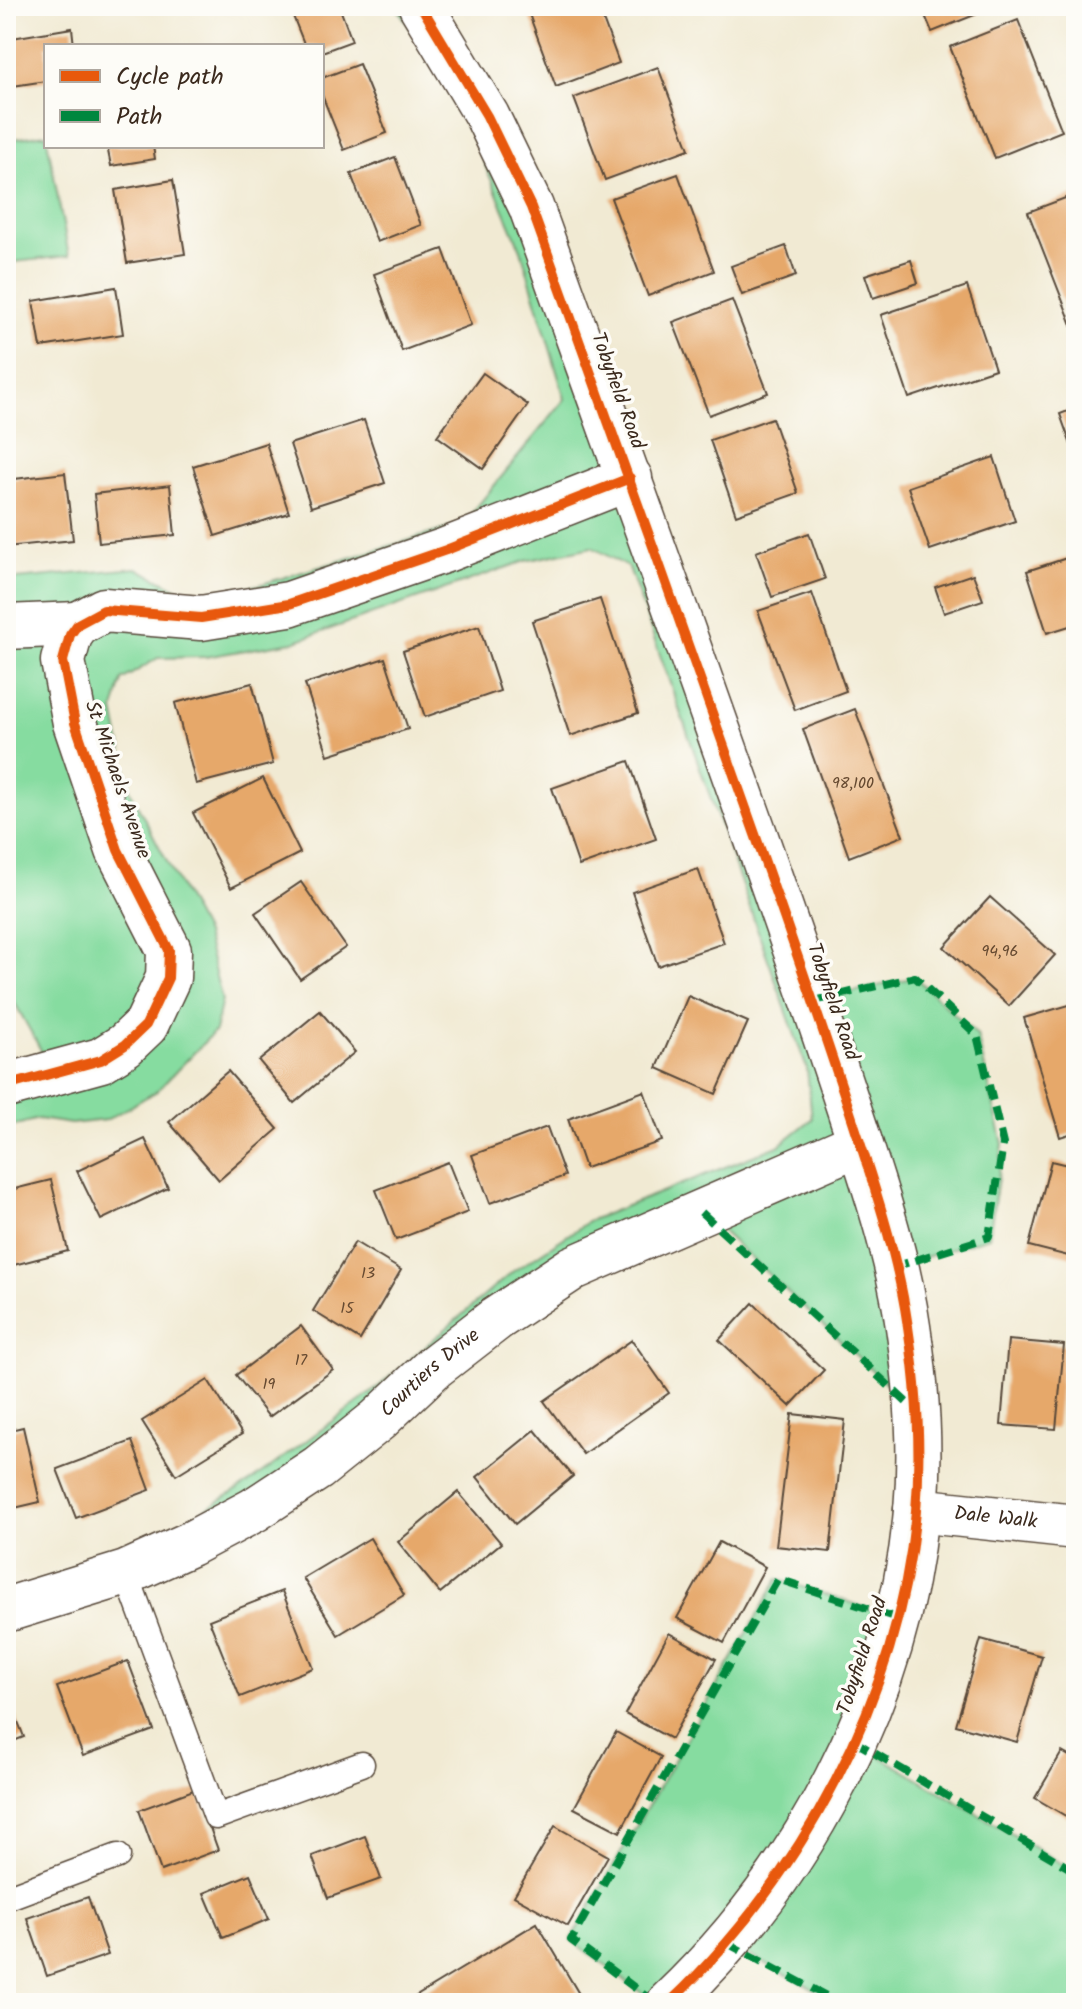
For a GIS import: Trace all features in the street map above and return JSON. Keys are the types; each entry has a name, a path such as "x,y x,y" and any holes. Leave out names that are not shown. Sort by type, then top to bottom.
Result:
{"street":[{"name":"Tobyfield Road","path":"421,6 487,116 531,207 814,1001 897,1266 905,1308 916,1411 916,1510 897,1618 878,1681 826,1799 761,1901 696,1977 669,2003"},
{"path":"6,627 78,624 104,610 201,618 289,604 446,550 630,478"},
{"name":"St Michaels Avenue","path":"6,1086 101,1060 125,1045 146,1025 168,978 169,950 118,850 75,723 63,661 65,647 78,624"},
{"name":"Courtiers Drive","path":"6,1610 126,1573 241,1517 318,1468 378,1420 434,1367 573,1268 860,1143"},
{"name":"Dale Walk","path":"916,1510 1076,1527"}],"lane":[{"path":"126,1573 216,1817 362,1764"},
{"path":"6,1898 118,1856"}],"green space":[{"path":"396,6 421,6 487,116 814,1001 915,977 977,1035 1003,1144 989,1237 897,1266 916,1411 701,1212 573,1268 190,1544 37,1583 157,1539 253,1480 371,1393 512,1272 591,1220 778,1146 812,1119 807,1069 629,568 592,547 525,561 293,642 205,657 158,658 122,680 114,710 130,791 205,934 222,1000 215,1031 157,1091 106,1120 71,1124 38,1119 6,1128 6,1065 42,1052 6,987 6,580 137,568 187,594 259,585 463,524 565,399 521,250 460,106"},
{"path":"44,134 44,148 49,148 69,256 6,263 6,140"},
{"path":"778,1579 897,1618 854,1741 1076,1872 1076,2003 839,2003 727,1943 655,2003 571,1940"}],"building":[{"path":"289,6 339,6 352,41 324,51 324,44 304,44"},
{"path":"526,6 598,6 619,63 556,87"},
{"path":"921,6 997,6 932,32"},
{"path":"1018,20 1062,131 995,158 950,47"},
{"path":"72,28 74,44 44,44 44,81 6,87 6,39"},
{"path":"359,64 387,133 344,150 324,100 324,77"},
{"path":"658,67 689,149 605,180 574,98"},
{"path":"107,148 153,148 155,159 111,166"},
{"path":"395,157 421,225 377,242 351,174"},
{"path":"678,174 714,271 648,296 611,198"},
{"path":"173,180 185,254 127,263 115,190"},
{"path":"1076,194 1076,335 1028,212"},
{"path":"786,246 796,276 742,295 731,266"},
{"path":"443,249 471,325 402,351 374,274"},
{"path":"911,260 918,283 873,298 865,275"},
{"path":"967,286 995,369 909,398 881,315"},
{"path":"116,287 123,334 41,347 33,301"},
{"path":"732,300 768,393 709,415 673,322"},
{"path":"483,373 528,405 483,469 437,436"},
{"path":"1076,408 1076,459 1060,414"},
{"path":"772,418 798,493 736,515 710,440"},
{"path":"364,420 385,483 311,507 290,444"},
{"path":"266,443 289,513 215,536 193,466"},
{"path":"994,457 1015,521 930,550 908,487"},
{"path":"65,473 73,540 6,547 6,480"},
{"path":"170,485 175,535 99,543 94,494"},
{"path":"809,533 825,579 772,597 756,552"},
{"path":"1076,555 1076,624 1047,633 1027,571"},
{"path":"973,574 983,600 944,613 935,587"},
{"path":"812,593 846,691 795,710 758,611"},
{"path":"600,599 638,713 570,736 532,621"},
{"path":"479,626 500,691 425,717 403,651"},
{"path":"385,658 408,729 328,755 305,684"},
{"path":"252,683 273,764 196,784 175,703"},
{"path":"855,709 903,836 849,857 803,729"},
{"path":"629,761 656,839 579,866 552,788"},
{"path":"263,778 300,853 231,888 193,813"},
{"path":"698,869 724,943 658,966 632,892"},
{"path":"301,882 346,947 300,979 255,913"},
{"path":"990,897 1055,955 1009,1006 944,947"},
{"path":"688,996 748,1022 716,1094 657,1068"},
{"path":"1076,1003 1076,1132 1060,1137 1024,1018"},
{"path":"320,1011 355,1052 294,1103 259,1061"},
{"path":"228,1071 278,1129 219,1180 169,1122"},
{"path":"644,1091 662,1141 585,1168 568,1119"},
{"path":"547,1127 565,1176 490,1203 472,1155"},
{"path":"145,1139 168,1188 101,1220 77,1171"},
{"path":"1051,1161 1076,1167 1076,1258 1029,1246"},
{"path":"448,1162 468,1212 396,1240 376,1190"},
{"path":"51,1180 68,1251 6,1267 6,1191"},
{"path":"355,1242 401,1270 360,1340 313,1311"},
{"path":"753,1303 824,1370 790,1406 719,1340"},
{"path":"301,1326 333,1370 269,1417 236,1375"},
{"path":"632,1340 669,1393 583,1454 544,1401"},
{"path":"1008,1340 1064,1345 1056,1429 1001,1425"},
{"path":"208,1380 242,1434 176,1475 142,1421"},
{"path":"792,1414 845,1420 830,1552 776,1546"},
{"path":"23,1427 40,1502 6,1510 6,1431"},
{"path":"535,1430 573,1476 515,1524 477,1477"},
{"path":"132,1441 150,1490 76,1518 57,1469"},
{"path":"458,1492 501,1543 440,1593 398,1542"},
{"path":"370,1538 404,1595 338,1635 303,1578"},
{"path":"719,1542 765,1567 724,1643 677,1618"},
{"path":"282,1591 313,1668 240,1697 209,1620"},
{"path":"669,1633 716,1659 671,1739 625,1714"},
{"path":"981,1639 1042,1656 1017,1742 956,1725"},
{"path":"128,1661 154,1730 83,1756 57,1687"},
{"path":"6,1691 24,1737 6,1744"},
{"path":"616,1732 661,1757 620,1832 574,1808"},
{"path":"1062,1752 1076,1760 1076,1822 1035,1798"},
{"path":"196,1789 218,1850 161,1871 139,1810"},
{"path":"555,1826 608,1856 568,1926 514,1896"},
{"path":"365,1836 381,1879 328,1898 312,1856"},
{"path":"250,1874 269,1919 223,1938 204,1893"},
{"path":"88,1897 108,1955 47,1976 27,1918"},
{"path":"537,1923 579,1994 563,2003 405,2003"}],"marked path":[{"path":"814,1001 915,977 977,1035 1003,1144 989,1237 897,1266"},
{"path":"701,1212 916,1411"},
{"path":"655,2003 571,1940 778,1579 897,1618"},
{"path":"854,1741 1076,1872"},
{"path":"727,1943 839,2003"}],"cycle path":[{"path":"421,6 487,116 531,207 841,1085 889,1237 905,1308 912,1358 918,1435 916,1511 906,1580 889,1648 866,1715 802,1841 762,1899 717,1953 669,2003"},
{"path":"6,1086 101,1060 125,1045 146,1025 168,978 169,950 118,850 75,723 63,661 70,635 78,624 104,610 201,618 289,604 446,550 630,478"}]}
